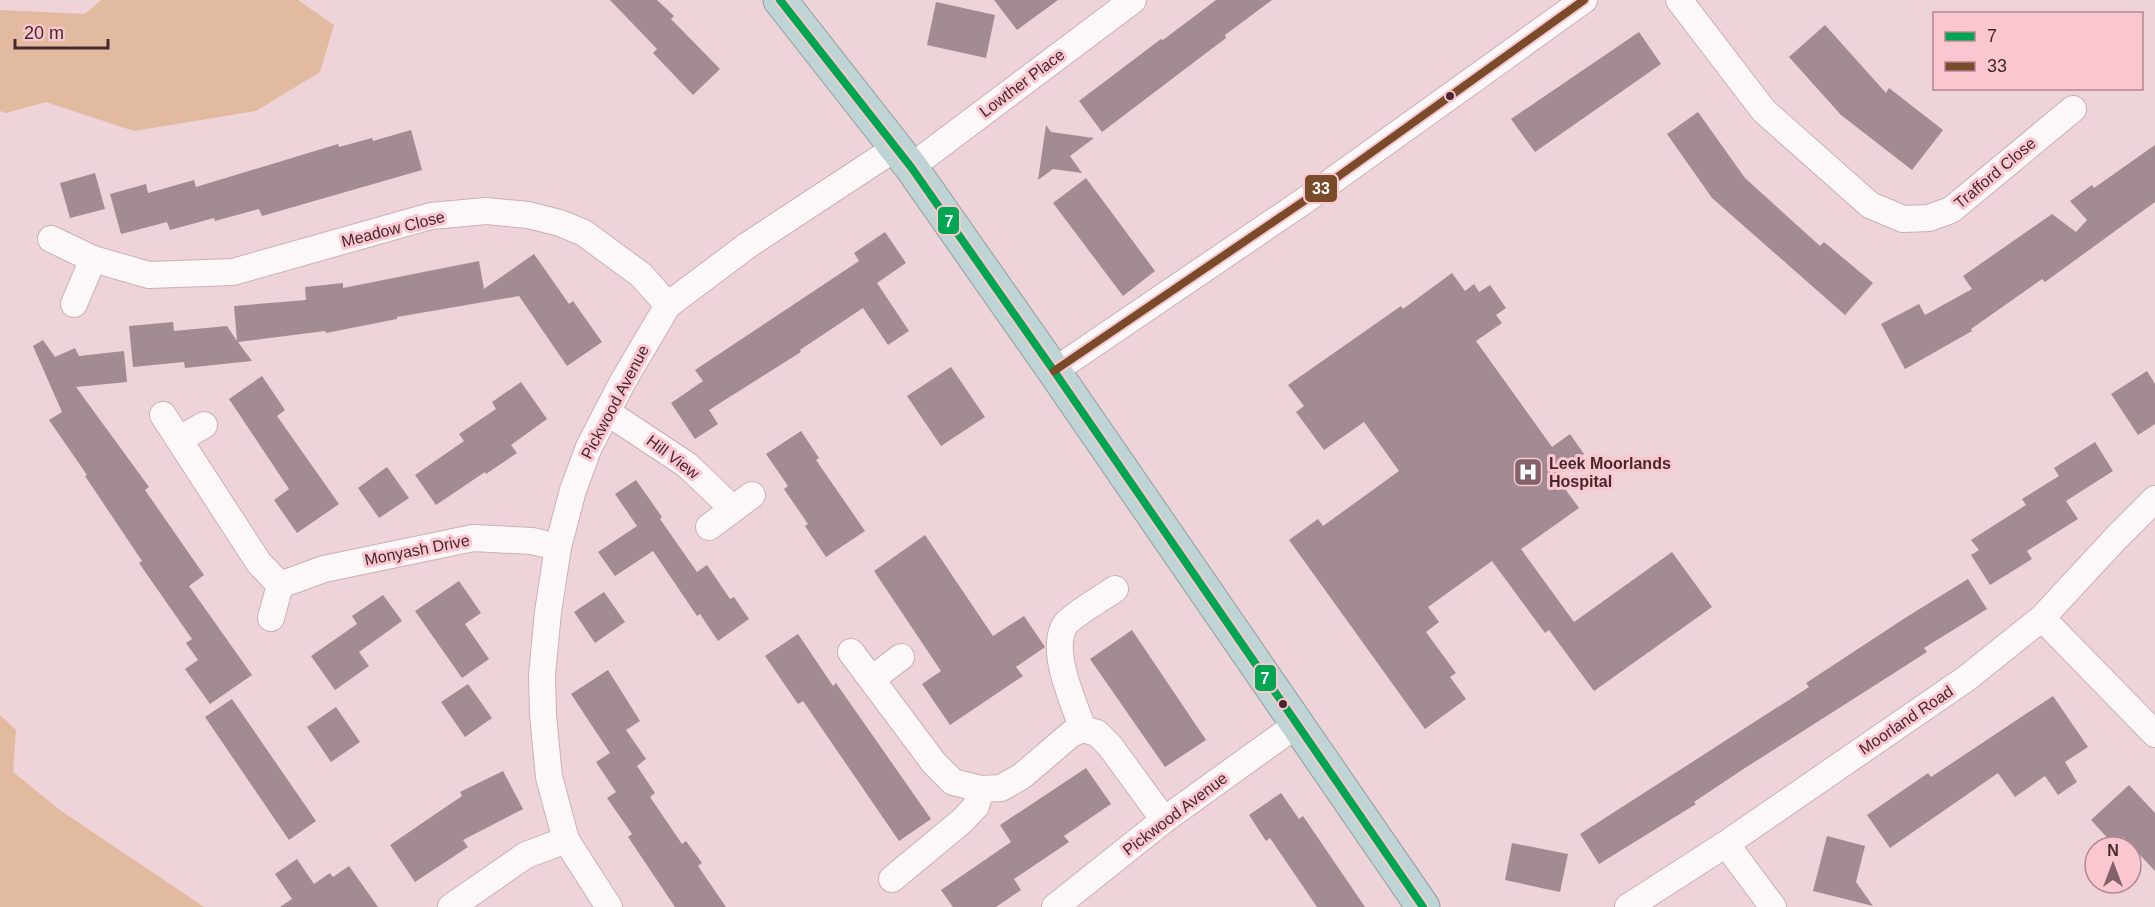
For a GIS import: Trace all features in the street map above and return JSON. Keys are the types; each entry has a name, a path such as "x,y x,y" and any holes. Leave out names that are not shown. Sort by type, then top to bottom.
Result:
{"highway":[{"path":"780,0 904,157 1423,907"}],"street":[{"name":"Lowther Place","path":"904,157 1133,0"},
{"path":"1054,371 1304,201 1584,0"},
{"name":"Trafford Close","path":"1679,0 1764,111 1870,205 1903,219 1929,218 1951,210 2073,109"},
{"name":"Pickwood Avenue","path":"609,907 566,840 549,777 543,715 542,675 548,612 558,547 573,490 589,447 668,305 748,245 904,157"},
{"name":"Meadow Close","path":"51,239 93,259 149,275 232,272 431,216 486,211 528,215 560,223 584,233 641,275 668,305"},
{"path":"74,304 93,259"},
{"name":"Hill View","path":"607,412 743,502 709,527"},
{"path":"163,415 259,563 280,585 271,618"},
{"path":"180,439 204,425"},
{"name":"Moorland Road","path":"1628,907 1726,844 1967,678 2042,618 2155,499"},
{"name":"Monyash Drive","path":"280,585 324,569 473,538 532,541 558,547"},
{"path":"1083,729 1063,669 1059,646 1066,624 1115,589"},
{"path":"2042,618 2155,734"},
{"path":"851,652 934,763 953,782 981,789 1001,788 1022,776 1071,734 1083,729 1097,733 1110,746 1164,820"},
{"path":"872,680 901,657"},
{"name":"Pickwood Avenue","path":"1055,907 1164,820 1296,724"},
{"path":"892,879 962,821 975,806 981,789"},
{"path":"451,907 526,855 566,840"},
{"path":"1726,844 1773,907"}],"shaded area":[{"path":"101,0 298,0 334,25 320,72 256,111 134,131 46,102 6,113 0,111 0,10 85,14"},
{"path":"0,715 16,730 13,772 60,810 204,907 0,907"}],"building":[{"path":"610,0 657,0 674,16 671,19 720,69 693,95 653,53 657,49"},
{"path":"994,0 1058,0 1017,30"},
{"path":"1216,0 1272,0 1225,35 1226,38 1102,132 1079,101"},
{"path":"936,2 995,15 986,58 927,45"},
{"path":"1825,25 1886,93 1889,88 1943,130 1912,170 1841,115 1789,57"},
{"path":"1639,32 1661,64 1535,152 1511,119"},
{"path":"1698,112 1745,178 1820,246 1824,242 1873,283 1845,315 1712,198 1667,134"},
{"path":"1046,125 1051,132 1094,138 1070,156 1082,173 1053,169 1038,180"},
{"path":"411,130 422,170 262,216 259,209 170,230 167,222 121,234 110,194 146,184 148,193 194,180 196,187 338,144 339,147 372,138 373,141"},
{"path":"2155,145 2155,202 2045,282 2042,279 1971,329 1972,331 1905,369 1881,324 1919,304 1925,315 1972,289 1963,276 2052,214 2076,232 2087,220 2070,201 2092,185 2094,188"},
{"path":"95,173 105,209 70,218 60,183"},
{"path":"1086,178 1155,271 1123,296 1053,203"},
{"path":"885,232 906,263 877,283 909,331 888,345 863,308 800,350 801,352 709,410 718,424 695,439 671,403 703,381 695,370 859,261 854,253"},
{"path":"534,254 569,304 573,301 602,342 567,366 519,296 397,317 397,319 326,333 325,331 238,342 252,361 185,368 184,362 133,367 129,326 173,322 174,331 227,326 237,341 234,306 306,300 305,287 343,283 343,288 479,261 484,289"},
{"path":"1452,273 1465,291 1474,284 1479,292 1490,285 1506,308 1496,315 1502,323 1476,341 1552,447 1570,434 1584,454 1555,475 1579,508 1521,549 1574,622 1672,552 1712,607 1594,691 1549,630 1545,633 1492,561 1428,607 1439,622 1426,632 1456,673 1450,677 1466,699 1425,729 1289,540 1318,519 1323,526 1399,471 1364,422 1324,450 1296,412 1304,406 1288,385 1401,306 1403,309"},
{"path":"43,340 55,357 75,348 79,356 124,351 127,382 76,387 149,487 145,490 204,575 189,586 252,675 210,704 185,669 198,660 186,643 192,639 139,563 142,561 49,420 62,412 33,346"},
{"path":"951,367 985,417 941,446 907,396"},
{"path":"2147,371 2155,384 2155,424 2138,435 2111,394"},
{"path":"262,376 285,410 277,416 339,504 297,533 274,500 289,489 229,399"},
{"path":"521,382 547,419 511,445 517,453 436,505 415,475 464,441 459,434 496,409 492,402"},
{"path":"801,431 819,458 816,460 865,531 826,557 805,526 808,524 784,489 788,486 766,454"},
{"path":"2095,442 2113,471 2066,501 2078,519 2027,551 2032,559 1990,585 1971,555 1979,550 1971,540 2026,505 2022,499 2059,476 2054,468"},
{"path":"387,467 409,498 379,518 358,488"},
{"path":"636,480 697,572 707,565 730,599 734,597 749,619 718,641 700,614 697,616 653,551 615,576 598,552 637,526 615,494"},
{"path":"925,535 993,636 1024,616 1045,647 1016,667 1023,676 950,725 922,684 941,671 874,571"},
{"path":"1968,579 1987,609 1924,648 1927,652 1694,802 1696,804 1599,864 1580,834 1809,687 1806,683"},
{"path":"459,581 481,613 465,624 489,659 462,678 415,611"},
{"path":"604,592 625,622 595,643 574,612"},
{"path":"383,595 402,621 359,652 369,666 335,690 311,656 357,624 352,616"},
{"path":"1132,630 1206,740 1165,767 1090,659"},
{"path":"798,634 833,686 836,683 931,819 899,841 803,701 798,704 765,656"},
{"path":"608,670 640,721 626,730 646,759 637,766 655,793 650,797 682,844 686,841 702,863 698,866 726,907 675,907 628,837 632,834 607,798 616,792 596,762 610,753 571,694"},
{"path":"468,684 492,718 465,737 441,702"},
{"path":"2053,696 2088,747 2065,762 2077,782 2058,795 2045,776 2015,797 1998,773 1890,848 1867,815 1928,773 1931,777"},
{"path":"232,699 316,821 289,840 205,717"},
{"path":"336,707 360,742 331,762 307,727"},
{"path":"1086,768 1111,804 1064,836 1069,842 1014,879 1021,890 996,907 953,907 941,890 1011,842 1000,825"},
{"path":"503,771 523,809 463,840 468,847 415,882 390,845 462,796 460,792"},
{"path":"2129,785 2155,813 2155,871 2143,858 2143,835 2105,835 2091,820"},
{"path":"1281,793 1299,819 1303,816 1365,907 1317,907 1270,838 1266,841 1249,815"},
{"path":"1827,836 1865,846 1856,882 1873,906 1813,891"},
{"path":"1512,843 1568,854 1560,892 1505,880"},
{"path":"297,859 314,884 330,873 333,877 349,866 378,907 280,907 292,899 275,874"}],"transit line":[{"name":"7","path":"780,0 911,167 1423,907"},
{"name":"33","path":"1054,371 1304,201 1584,0"}],"place":[{"name":"Leek Moorlands Hospital","path":"1528,472"}]}
